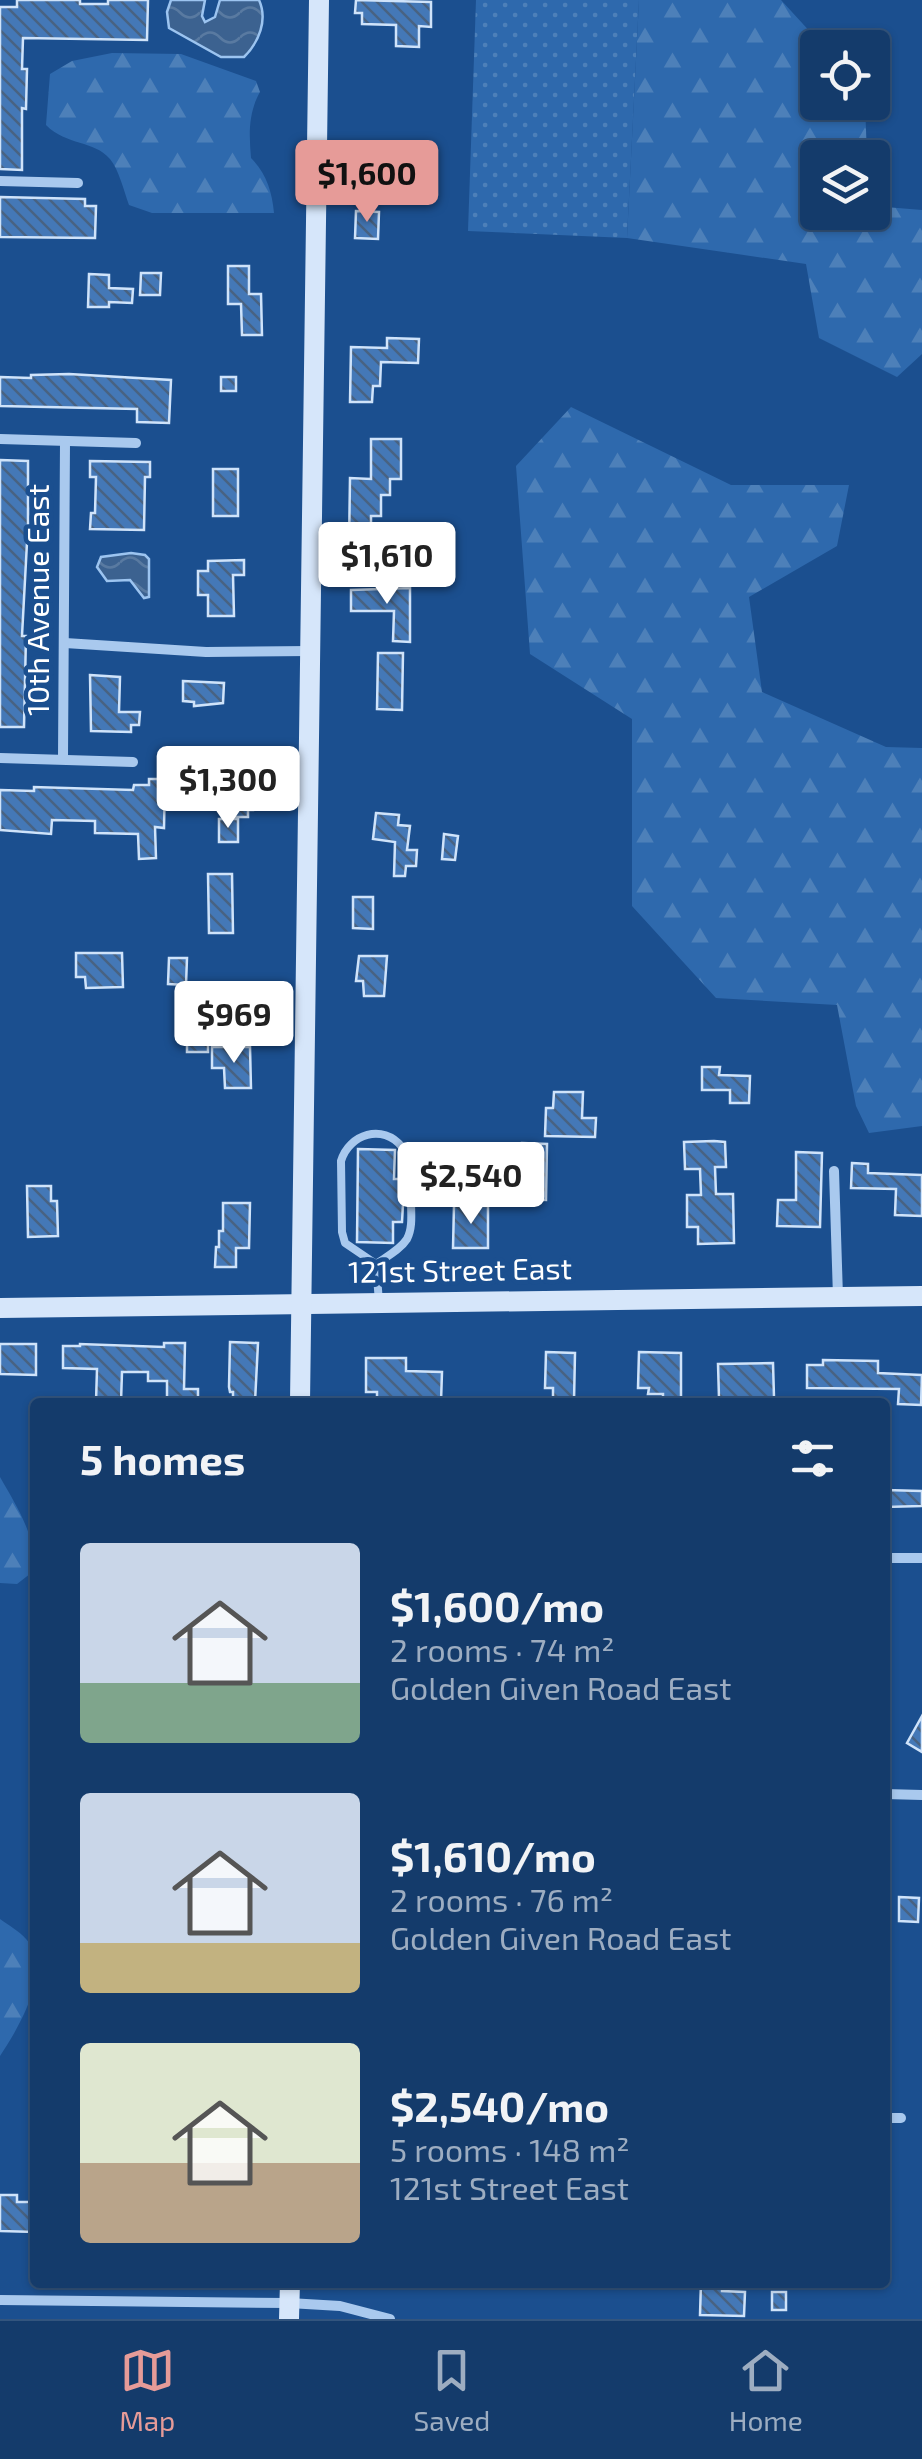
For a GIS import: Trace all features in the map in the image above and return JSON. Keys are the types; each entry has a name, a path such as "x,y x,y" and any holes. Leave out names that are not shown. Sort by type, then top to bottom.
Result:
{"street":[{"path":"300,1398 319,0"},
{"path":"0,182 78,183"},
{"path":"0,439 136,443"},
{"name":"10th Avenue East","path":"63,758 65,442"},
{"path":"65,643 206,652 310,651"},
{"path":"0,758 133,762"},
{"path":"834,1171 838,1297"},
{"name":"121st Street East","path":"0,1308 922,1296"},
{"path":"890,1558 922,1558"},
{"path":"890,1794 922,1795"},
{"path":"890,2118 901,2118"},
{"path":"0,2300 289,2301 356,2308 390,2319"}],"lane":[{"path":"376,1264 399,1248 411,1228 409,1160 403,1147 380,1134 355,1140 344,1151 341,1161 345,1243 376,1264 380,1302"}],"green space":[{"path":"476,0 639,0 627,238 468,231"},
{"path":"639,0 781,0 808,30 800,30 800,120 866,120 866,140 800,140 800,230 890,230 890,207 922,210 922,354 897,377 819,338 806,264 627,238"},
{"path":"112,53 181,54 256,81 260,92 251,116 251,158 267,183 274,213 152,213 129,205 119,175 104,153 46,125 50,74 72,61"},
{"path":"571,407 731,485 849,485 837,546 749,597 762,692 886,747 922,748 922,1126 869,1133 856,1106 837,1005 716,998 632,906 632,719 530,654 516,466"},
{"path":"0,1477 30,1538 30,1574 17,1584 0,1583"},
{"path":"0,1919 30,1946 30,1999 0,2056"}],"water":[{"path":"171,0 205,0 205,22 215,17 220,0 259,0 263,15 258,38 244,57 221,57 169,28 167,12"},
{"path":"131,553 149,559 149,597 144,598 130,580 107,581 97,567 101,557"}],"building":[{"path":"17,0 108,4 108,0 148,0 147,40 23,38 22,69 27,69 26,109 22,108 22,170 0,169 0,7 17,7"},
{"path":"356,0 431,2 431,27 419,26 419,47 396,46 396,25 362,24 362,13 355,13"},
{"path":"0,197 85,199 85,206 96,206 95,238 0,237"},
{"path":"356,211 379,212 378,239 355,238"},
{"path":"228,266 249,266 249,294 261,294 262,335 242,335 241,304 228,304"},
{"path":"141,273 161,273 160,295 140,295"},
{"path":"89,274 109,275 109,288 133,289 132,303 109,302 109,307 88,307"},
{"path":"387,338 419,339 418,363 381,362 380,386 373,386 372,402 350,402 351,347 387,348"},
{"path":"69,374 171,380 169,423 137,422 137,409 0,406 0,377"},
{"path":"221,377 236,377 236,391 221,391"},
{"path":"371,439 401,439 401,479 390,479 390,495 381,495 381,516 371,516 371,546 349,546 350,478 371,479"},
{"path":"0,460 28,461 22,636 26,636 24,727 0,727"},
{"path":"90,461 150,462 150,477 145,477 144,530 90,529 91,513 95,513 96,477 90,477"},
{"path":"213,469 238,469 238,516 213,516"},
{"path":"244,560 244,575 233,575 234,616 208,616 208,595 198,595 198,571 208,571 208,561"},
{"path":"410,588 410,642 393,641 394,611 351,611 351,590"},
{"path":"378,653 403,653 402,710 377,709"},
{"path":"90,675 120,677 119,712 140,712 139,725 131,725 131,732 91,731"},
{"path":"183,681 224,683 223,703 194,706 194,702 183,701"},
{"path":"210,775 253,776 253,810 248,810 248,817 227,817 228,789 210,789"},
{"path":"149,779 165,779 164,828 155,827 156,858 139,859 138,834 95,833 95,821 52,820 51,834 0,830 0,790 133,790 134,785 149,785"},
{"path":"376,813 399,815 398,825 410,826 407,850 417,850 416,866 406,866 405,876 394,876 395,842 373,839"},
{"path":"219,819 238,819 238,842 219,842"},
{"path":"444,834 458,836 455,860 442,859"},
{"path":"208,874 232,874 233,933 209,933"},
{"path":"353,897 373,897 373,929 353,928"},
{"path":"76,953 122,953 123,987 86,988 85,977 76,977"},
{"path":"359,956 387,956 384,996 364,996 363,981 356,981"},
{"path":"169,958 187,958 186,985 168,984"},
{"path":"208,1031 208,1052 187,1052 187,1032"},
{"path":"212,1047 250,1047 251,1088 225,1088 224,1068 212,1068"},
{"path":"702,1067 720,1067 719,1075 750,1076 749,1103 730,1103 730,1090 702,1090"},
{"path":"554,1092 583,1092 582,1118 596,1118 595,1137 545,1136 546,1108 553,1108"},
{"path":"684,1142 725,1142 726,1167 715,1167 716,1194 733,1194 734,1243 698,1244 698,1227 687,1227 687,1195 701,1195 700,1169 685,1169"},
{"path":"522,1143 547,1144 546,1200 521,1199"},
{"path":"358,1149 395,1150 394,1179 404,1179 404,1187 402,1222 393,1222 393,1243 357,1242"},
{"path":"796,1152 822,1153 820,1227 777,1226 778,1200 796,1200"},
{"path":"852,1163 868,1164 868,1173 922,1175 922,1216 895,1215 896,1189 851,1188"},
{"path":"27,1186 51,1186 51,1201 57,1201 58,1236 28,1237"},
{"path":"223,1203 250,1203 249,1248 236,1248 236,1267 215,1267 219,1231 223,1231"},
{"path":"454,1205 488,1206 488,1248 453,1248"},
{"path":"230,1342 258,1343 255,1398 233,1398 229,1387"},
{"path":"164,1343 185,1343 184,1389 198,1389 198,1398 167,1398 167,1381 148,1381 148,1372 122,1372 121,1398 96,1398 97,1369 63,1368 63,1346 164,1347"},
{"path":"0,1344 36,1344 36,1375 0,1374"},
{"path":"546,1352 575,1353 574,1398 553,1398 553,1388 545,1388"},
{"path":"639,1352 681,1353 681,1398 663,1398 663,1394 648,1394 649,1388 638,1388"},
{"path":"366,1358 406,1358 406,1371 442,1372 441,1398 377,1398 377,1392 366,1392"},
{"path":"823,1360 878,1361 878,1373 922,1375 921,1405 898,1404 899,1389 807,1388 807,1365 823,1365"},
{"path":"773,1363 774,1397 719,1398 718,1364"},
{"path":"890,1490 922,1491 922,1506 890,1507"},
{"path":"922,1716 922,1752 907,1743"},
{"path":"899,1897 919,1898 918,1922 899,1921"},
{"path":"0,2195 17,2195 17,2202 30,2202 30,2232 0,2231"},
{"path":"701,2288 745,2292 744,2316 700,2315"},
{"path":"772,2292 786,2292 786,2310 772,2310"}]}
